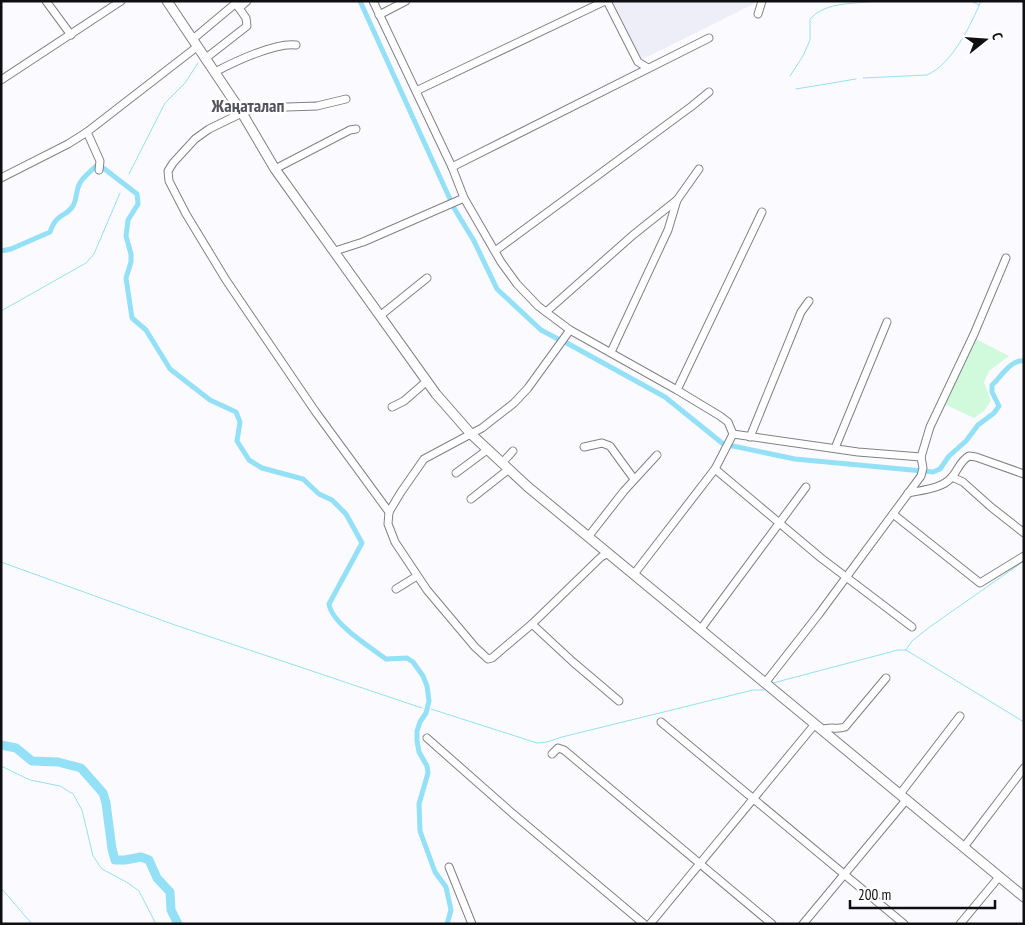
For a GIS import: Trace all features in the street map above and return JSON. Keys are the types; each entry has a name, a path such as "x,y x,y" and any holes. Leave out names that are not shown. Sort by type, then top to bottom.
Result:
{"main road":[{"path":"167,1 242,113 275,169 427,381 447,408 471,434 509,470 588,537 1024,897"}],"street":[{"path":"46,1 71,35"},
{"path":"1,80 121,1"},
{"path":"1,178 87,132 196,42 237,4 247,1"},
{"path":"373,1 452,167 464,198 494,251 517,284 532,301 570,330 677,390 726,421 733,434"},
{"path":"379,15 406,1"},
{"path":"416,91 606,1 638,62 648,68"},
{"path":"758,14 762,1"},
{"path":"206,58 247,26 246,18 237,4"},
{"path":"452,167 709,38"},
{"path":"215,72 260,53 288,45 296,45"},
{"path":"674,45 678,53"},
{"path":"494,251 709,92"},
{"path":"346,99 317,106 250,109 209,129 195,139 170,168 168,174 170,186 226,280 315,411 389,512"},
{"path":"275,169 356,129"},
{"path":"87,132 100,167"},
{"path":"546,312 677,200 698,169"},
{"path":"335,252 363,242 464,198"},
{"path":"611,352 668,230 677,200"},
{"path":"677,390 762,212"},
{"path":"765,683 819,614 923,471 921,457 930,427 974,334 1006,258"},
{"path":"381,315 427,278"},
{"path":"750,437 801,312 809,301"},
{"path":"835,448 887,322"},
{"path":"570,330 522,396 490,423 424,459 389,512 388,524 395,542 426,590 486,659 492,658 532,624 601,557 608,553"},
{"path":"392,407 404,401 427,381"},
{"path":"733,434 871,454 921,457"},
{"path":"634,574 715,470 733,434"},
{"path":"584,447 602,443 610,446 634,479"},
{"path":"456,473 487,450"},
{"path":"502,463 513,451"},
{"path":"588,537 634,479 657,455"},
{"path":"908,493 943,484 952,477 963,460 969,456 1024,474"},
{"path":"470,499 509,470"},
{"path":"715,470 846,577 912,627"},
{"path":"952,477 963,482 1024,533"},
{"path":"700,630 806,487"},
{"path":"893,514 980,583 1024,556"},
{"path":"396,589 417,576"},
{"path":"532,624 619,702"},
{"path":"650,924 753,798 819,727 840,729 844,727 886,678"},
{"path":"803,924 845,875 960,716"},
{"path":"661,722 904,924"},
{"path":"427,738 644,924"},
{"path":"552,754 558,748 564,750 772,924"},
{"path":"964,847 1024,768"},
{"path":"450,867 472,924"},
{"path":"960,924 999,877"}],"shaded area":[{"path":"612,1 753,1 754,4 641,60"}],"green space":[{"path":"974,338 1009,356 989,371 984,382 991,401 984,411 974,418 944,404"}],"waterway":[{"path":"360,1 454,208 474,241 497,289 541,330 558,339"},
{"path":"790,76 803,56 810,40 810,19 817,13 842,4 878,1"},
{"path":"971,1 979,5"},
{"path":"863,78 927,75 936,70 960,43 981,1"},
{"path":"129,174 165,103 185,83 198,63"},
{"path":"796,89 856,79"},
{"path":"1,251 11,249 50,232 55,221 73,206 80,183 96,166 102,167 137,194 138,204 128,220 126,236 131,254 131,262 126,278 132,318 146,330 170,369 210,400 236,412 240,422 237,441 249,460 262,468 303,479 319,494 332,500 346,514 362,543 329,604 332,612 344,627 386,659 407,658 413,662 423,676 427,686 429,701 426,713 417,731 417,741 419,752 427,766 428,773 419,804 420,831 435,872 446,887 451,910 447,924"},
{"path":"1,311 86,263 94,254 120,193"},
{"path":"565,342 665,397 722,443"},
{"path":"728,445 795,459 933,472 940,469 949,456 966,441 978,425 994,413 999,406 992,392 992,385 1006,369 1019,361 1024,361"},
{"path":"906,650 912,641 931,626 1024,561"},
{"path":"1,562 175,625 422,708"},
{"path":"773,683 898,650 906,650 1024,722"},
{"path":"431,709 537,743 753,690 764,690"},
{"path":"1,745 16,748 32,761 58,762 81,768 103,793 115,860 141,857 149,860 157,878 170,892 171,910 178,924"},
{"path":"1,766 30,780 60,786 73,794 82,810 93,856 102,869 139,891 156,924"},
{"path":"1,888 32,924"}],"district":[{"name":"Жаңаталап","path":"248,105"}]}
